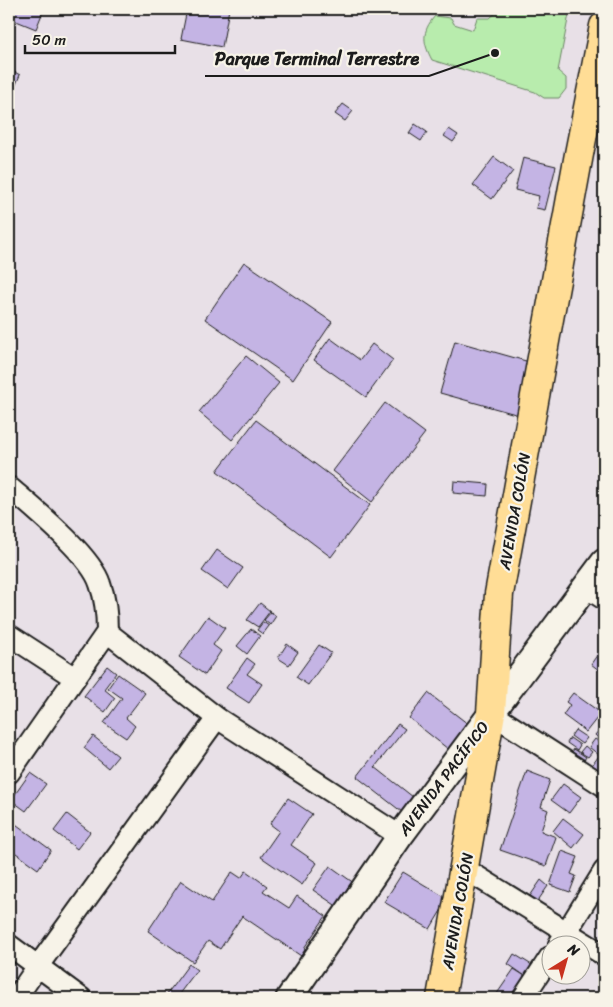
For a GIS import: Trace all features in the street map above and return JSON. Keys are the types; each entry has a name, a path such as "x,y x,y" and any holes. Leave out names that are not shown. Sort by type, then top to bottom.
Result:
{"main road":[{"name":"AVENIDA COLÓN","path":"441,998 491,713 499,594 604,26"}],"street":[{"path":"9,487 38,512 82,556 100,582 108,613 107,632 10,769"},
{"name":"AVENIDA PACÍFICO","path":"289,998 400,836 491,713 595,594 604,562"},
{"path":"107,632 217,718 400,836"},
{"path":"9,635 75,678"},
{"path":"491,713 604,786"},
{"path":"16,998 217,718"},
{"path":"465,869 557,934"},
{"path":"565,934 604,871"},
{"path":"9,945 81,998"},
{"path":"590,949 604,955"},
{"path":"523,998 540,972"}],"green space":[{"path":"500,9 570,9 558,71 566,78 566,89 559,98 544,98 535,92 432,60 425,43 425,38 427,27 435,16 451,18 454,24 473,30 477,18 490,18"}],"building":[{"path":"9,9 44,9 36,29 9,18"},
{"path":"187,9 229,9 222,47 181,39"},
{"path":"9,69 20,75 10,98 9,98"},
{"path":"343,104 353,111 345,121 335,114"},
{"path":"415,124 427,132 421,141 409,133"},
{"path":"449,129 458,135 453,142 444,136"},
{"path":"494,157 513,171 492,199 473,185"},
{"path":"523,158 556,166 545,210 536,208 539,196 515,190"},
{"path":"244,262 332,322 293,380 205,319"},
{"path":"330,338 360,360 372,344 393,360 366,397 314,360"},
{"path":"455,341 533,363 519,415 440,393"},
{"path":"246,356 279,383 232,440 199,412"},
{"path":"385,403 425,433 372,502 333,471"},
{"path":"256,420 370,505 331,557 217,471"},
{"path":"454,481 488,484 487,496 453,493"},
{"path":"217,550 243,568 228,589 202,571"},
{"path":"260,603 270,611 258,627 247,620"},
{"path":"271,612 276,616 270,625 264,620"},
{"path":"208,616 225,628 213,645 221,651 205,675 179,657"},
{"path":"263,622 269,626 263,634 257,630"},
{"path":"251,629 260,636 247,654 237,646"},
{"path":"287,644 298,652 289,665 278,658"},
{"path":"319,645 331,653 308,685 296,677"},
{"path":"604,645 604,674 591,664"},
{"path":"247,658 255,664 247,674 262,684 249,703 226,688"},
{"path":"107,666 116,673 104,689 115,698 105,712 84,696"},
{"path":"118,674 145,693 126,718 135,726 126,738 104,723 122,698 108,688"},
{"path":"428,693 468,724 448,749 409,718"},
{"path":"573,693 601,713 586,732 563,715 570,705 566,702"},
{"path":"398,724 405,729 375,767 413,797 402,812 357,777"},
{"path":"604,724 604,743 595,735"},
{"path":"575,730 587,738 582,744 571,736"},
{"path":"93,736 118,756 108,768 84,748"},
{"path":"570,738 580,745 577,750 567,743"},
{"path":"595,739 604,745 599,755 589,747"},
{"path":"585,746 592,752 588,757 580,752"},
{"path":"574,749 586,757 582,763 570,755"},
{"path":"604,749 604,779 590,768"},
{"path":"527,771 550,780 541,807 548,810 541,831 556,837 546,866 500,850"},
{"path":"30,773 46,784 26,811 11,800"},
{"path":"563,784 581,797 569,813 551,800"},
{"path":"288,798 312,814 291,845 317,863 302,885 261,857 279,831 270,824"},
{"path":"67,814 90,832 77,849 54,831"},
{"path":"563,818 584,834 573,848 553,831"},
{"path":"13,822 51,850 38,869 9,848 9,828"},
{"path":"562,851 578,857 571,874 576,876 570,892 550,885"},
{"path":"330,866 358,886 341,909 313,890"},
{"path":"246,871 267,886 263,891 289,908 297,896 326,916 304,948 309,951 304,958 242,916 220,949 208,941 193,962 148,931 181,881 212,902 232,872 241,878"},
{"path":"403,872 448,899 430,929 384,902"},
{"path":"541,880 548,886 537,902 530,896"},
{"path":"514,954 535,967 528,978 508,964"},
{"path":"189,964 197,970 176,998 164,998"},
{"path":"514,969 528,978 514,998 494,998"}],"place":[{"name":"Parque Terminal Terrestre","path":"495,53"}]}
